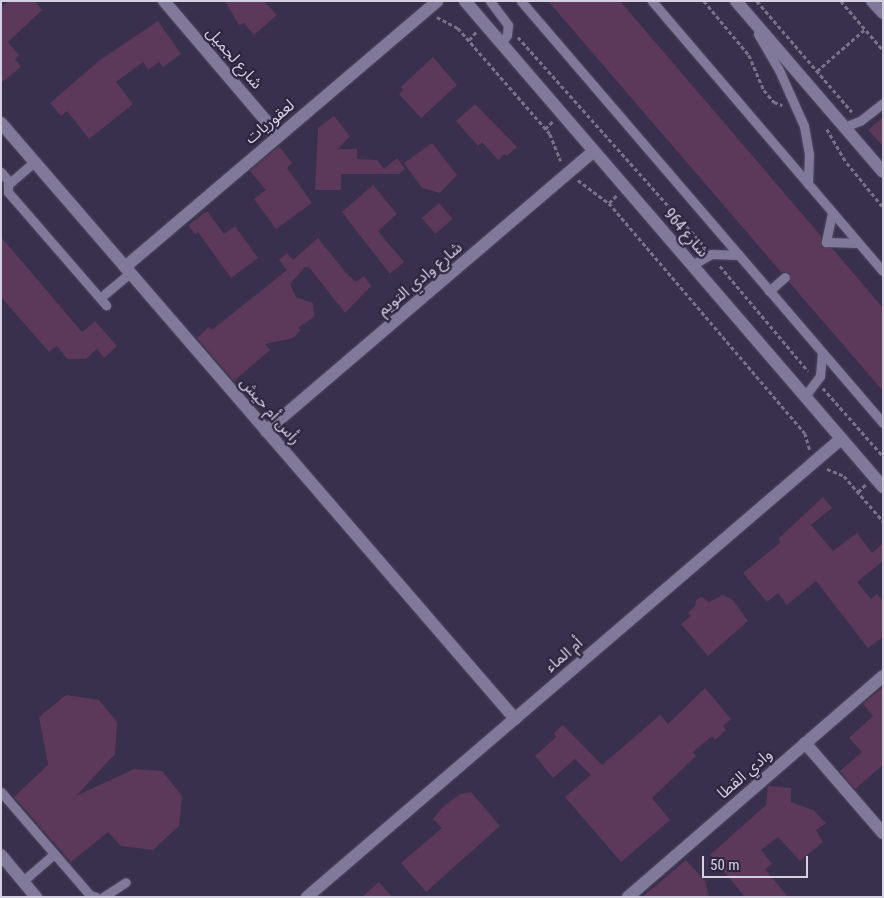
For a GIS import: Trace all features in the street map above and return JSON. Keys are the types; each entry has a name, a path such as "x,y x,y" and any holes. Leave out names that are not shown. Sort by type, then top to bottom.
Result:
{"street":[{"name":"شارع لجميل","path":"164,1 279,136"},
{"name":"شارع 964","path":"465,1 883,487"},
{"name":"لعقوريات","path":"128,270 279,136 433,4"},
{"path":"740,6 883,172"},
{"name":"رأس أم حيش","path":"1,124 515,719"},
{"name":"شارع وادي التويم","path":"266,430 594,152"},
{"name":"أم الماء","path":"309,896 841,439"},
{"name":"وادي القطا","path":"628,897 883,676"},
{"path":"806,743 883,833"},
{"path":"1,855 36,897"}],"lane":[{"path":"490,1 508,25 501,43"},
{"path":"521,1 883,423"},
{"path":"652,1 882,269"},
{"path":"740,6 798,110 807,140 808,184"},
{"path":"844,127 860,121 883,103"},
{"path":"34,162 10,183 7,189 103,302 128,270"},
{"path":"1,172 10,183"},
{"path":"832,213 826,242 858,243"},
{"path":"692,265 711,254 739,255"},
{"path":"770,291 785,277"},
{"path":"805,396 818,382 824,365 822,352"},
{"path":"1,792 90,895 96,897"},
{"path":"23,881 54,854"},
{"path":"104,897 126,882"}],"path":[{"path":"757,1 860,121"},
{"path":"841,1 883,50"},
{"path":"433,4 442,21 458,28 545,129 554,142 559,157 571,172 585,188 601,194 805,433 808,446 818,459 831,473 846,479 883,521"},
{"path":"508,25 711,254 818,382 883,456"},
{"path":"817,71 865,29"}],"building":[{"path":"9,1 35,1 42,10 8,42 19,55 15,59 21,67 1,83 1,8"},
{"path":"225,1 264,1 277,15 254,35 244,23 239,25"},
{"path":"548,1 620,1 821,236 822,247 832,248 883,308 883,391 789,282 790,273 781,272"},
{"path":"158,21 181,54 163,67 159,62 148,70 143,62 116,82 133,104 89,139 67,111 61,116 50,103 100,60"},
{"path":"433,57 457,85 421,118 399,94 403,90 401,87"},
{"path":"475,104 517,147 507,156 505,154 498,160 482,142 478,146 456,121"},
{"path":"334,116 350,136 338,149 357,149 357,159 377,160 384,169 397,158 405,169 399,174 341,174 341,190 315,190 318,128"},
{"path":"883,117 883,146 868,130"},
{"path":"432,143 457,175 440,193 422,188 404,163"},
{"path":"279,146 292,163 287,168 312,203 276,229 254,199 266,190 250,171"},
{"path":"373,185 397,214 378,231 404,262 390,274 342,212"},
{"path":"439,203 453,219 435,234 422,218"},
{"path":"207,211 224,234 235,226 258,258 231,278 198,232 195,234 188,225"},
{"path":"1,237 82,332 95,321 117,346 104,358 97,349 86,359 67,359 57,346 49,352 1,297"},
{"path":"318,238 346,273 356,282 364,276 371,286 345,313 309,267 305,267 290,284 296,297 313,303 314,317 298,328 301,330 293,338 265,344 270,350 234,381 197,338 209,327 212,330 287,270 279,260 287,253 293,260"},
{"path":"823,497 832,508 811,525 833,551 857,533 872,553 883,543 883,561 857,582 871,599 877,594 883,601 883,637 868,648 816,581 787,605 778,593 767,602 743,573 781,542 778,539"},
{"path":"723,595 732,599 748,621 708,656 681,624 691,616 688,613 695,606 696,600 702,597 709,602"},
{"path":"883,687 883,765 855,789 840,771 862,752 849,738 873,716 863,704"},
{"path":"705,688 731,719 723,726 726,730 715,740 712,736 693,752 696,756 652,798 670,820 621,862 565,797 591,775 575,759 553,778 535,756 556,737 554,733 563,725 602,765 660,715 668,724"},
{"path":"66,695 99,700 117,722 115,754 76,796 134,769 162,771 182,796 179,826 153,850 121,846 108,832 71,862 14,797 48,765 39,717"},
{"path":"768,786 791,788 791,802 813,810 826,823 816,830 823,842 800,861 778,837 761,850 772,864 765,869 788,897 745,897 710,855 766,805"},
{"path":"471,792 500,826 426,892 401,863 442,828 433,819 443,807 460,794"},
{"path":"686,860 705,881 709,897 642,897"},
{"path":"379,882 392,897 362,897"}]}
